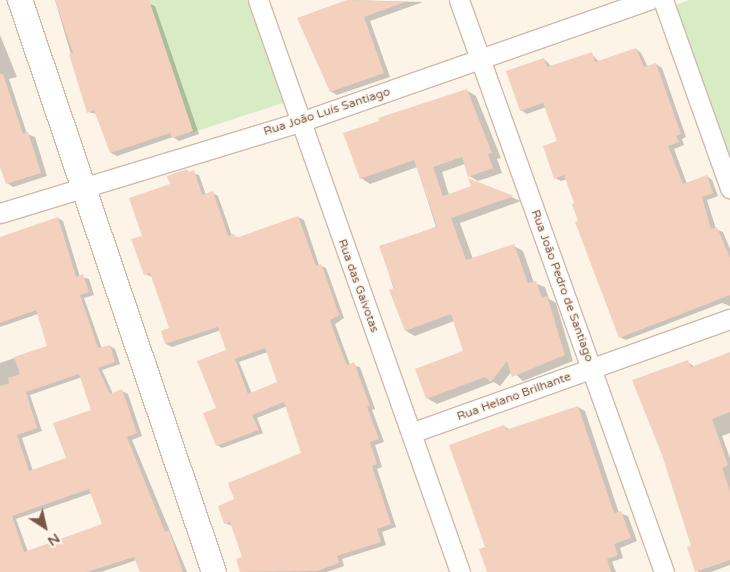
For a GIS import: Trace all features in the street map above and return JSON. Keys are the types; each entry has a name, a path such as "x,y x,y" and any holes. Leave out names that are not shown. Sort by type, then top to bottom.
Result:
{"street":[{"path":"20,0 214,572"},
{"name":"Rua das Gaivotas","path":"258,0 460,572"},
{"name":"Rua João Pedro de Santiago","path":"459,0 664,572"},
{"name":"Rua João Luís Santiago","path":"0,213 82,186 300,122 482,60 649,0"},
{"path":"663,0 730,188"},
{"name":"Rua Helano Brilhante","path":"411,433 730,320"}],"green space":[{"path":"147,0 248,0 283,103 191,133"},
{"path":"689,0 730,0 730,163 675,5"}],"building":[{"path":"55,0 149,0 193,131 172,138 170,133 110,153 94,110 87,113 69,54 73,53"},
{"path":"347,0 405,2 364,17 384,73 330,92 297,18"},
{"path":"636,48 644,67 656,63 681,134 676,136 679,142 668,146 683,184 707,175 713,193 702,197 711,229 717,227 730,258 730,295 619,338 575,222 578,221 572,204 574,203 564,175 554,179 543,146 557,141 543,103 520,111 506,71 544,58 547,67 592,52 595,62"},
{"path":"0,74 3,74 23,134 28,132 41,173 6,184 0,167"},
{"path":"467,89 492,153 488,154 493,168 468,177 462,157 433,167 443,196 471,186 468,178 514,196 451,218 466,260 514,244 528,283 536,281 542,298 547,296 565,355 512,377 507,361 491,382 485,377 426,399 415,369 463,351 451,314 405,331 389,290 394,288 379,246 437,227 414,160 360,179 343,133 379,121 378,118"},
{"path":"187,169 188,172 194,170 202,195 213,191 228,236 234,234 236,238 298,216 316,266 321,264 324,271 339,315 330,320 336,338 347,365 354,362 370,406 367,407 379,439 370,442 377,464 372,466 391,524 377,529 381,542 337,556 339,563 317,571 240,572 236,559 242,557 230,522 224,524 218,506 234,499 228,483 301,453 284,402 252,415 259,430 216,446 203,413 216,408 197,361 226,350 218,327 165,344 161,331 169,328 150,273 144,275 131,239 142,236 129,198 170,184 167,176","holes":["265,348 277,382 248,394 235,359"]},
{"path":"58,217 76,277 83,274 89,292 80,295 98,348 110,345 115,362 98,368 110,394 122,389 137,433 127,437 165,532 169,530 183,572 140,572 134,557 87,572 0,572 0,386 9,383 8,378 20,374 14,357 47,346 36,310 0,323 0,237","holes":["79,374 91,410 53,423 66,458 29,471 17,435 37,428 26,392","89,489 102,524 24,552 12,516"]},
{"path":"730,352 730,412 712,419 728,465 722,468 730,491 730,560 695,572 687,547 691,546 662,455 632,380 688,360 691,367"},
{"path":"578,406 614,513 621,511 631,538 614,544 618,555 607,559 611,572 487,572 479,549 485,547 449,445 504,425 506,430"}]}
